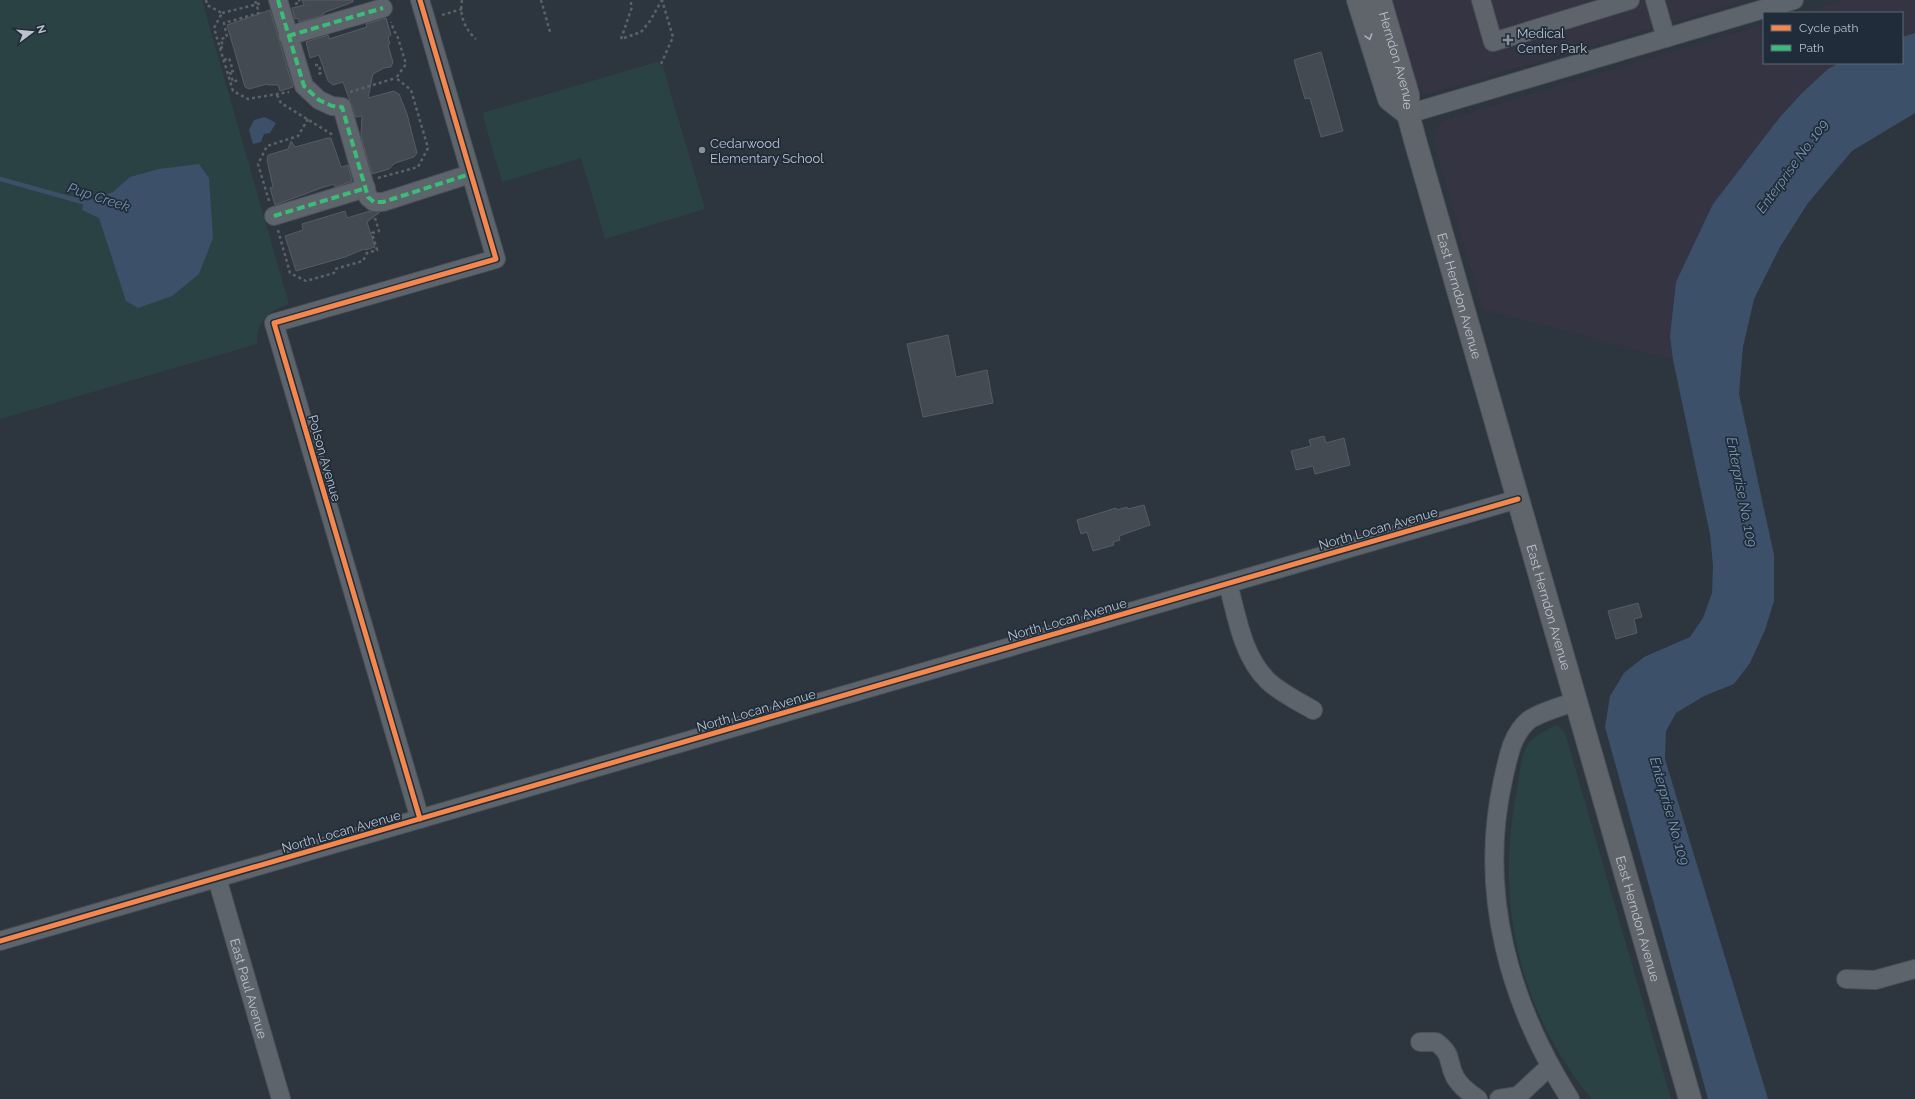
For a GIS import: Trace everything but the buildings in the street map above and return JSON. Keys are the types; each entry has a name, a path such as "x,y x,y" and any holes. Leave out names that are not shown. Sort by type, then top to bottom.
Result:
{"main road":[{"name":"Herndon Avenue","path":"1358,0 1389,99 1408,114"},
{"name":"Herndon Avenue","path":"1380,0 1408,95 1408,114"},
{"name":"East Herndon Avenue","path":"1408,114 1690,1099"}],"street":[{"path":"273,1 288,36 304,86 319,100 332,106 342,107 369,184 368,197 374,202 383,202 470,174 420,0"},
{"path":"1481,0 1493,42 1630,0"},
{"path":"1655,0 1666,38"},
{"path":"1408,114 1794,0"},
{"path":"288,36 387,13"},
{"name":"Polson Avenue","path":"420,819 274,323 496,259 470,174"},
{"path":"274,216 369,184"},
{"name":"North Locan Avenue","path":"0,941 1518,499"},
{"path":"1228,584 1245,645 1255,664 1266,679 1276,688 1313,710"},
{"path":"1570,1099 1549,1067 1513,982 1498,920 1494,857 1499,798 1512,744 1519,731 1530,720 1577,701"},
{"name":"East Paul Avenue","path":"217,878 280,1099"},
{"path":"1846,979 1875,980 1915,969"},
{"path":"1420,1042 1436,1042 1447,1051 1455,1076 1466,1091 1478,1099"},
{"path":"1499,1099 1518,1096 1549,1067"}],"path":[{"path":"206,0 207,5 222,13 273,1"},
{"path":"220,48 223,47 220,39 227,37 224,23 258,13 255,0"},
{"path":"462,0 462,17 468,31 476,39"},
{"path":"541,0 550,32"},
{"path":"630,0 632,7 622,38 640,32 650,21 662,0"},
{"path":"660,64 673,37 662,0"},
{"path":"442,15 462,9"},
{"path":"222,13 214,28 233,82 238,80"},
{"path":"347,93 396,78 406,64 397,35 387,13"},
{"path":"224,60 229,58 233,71 229,72"},
{"path":"313,60 315,66 319,65 321,73 318,74 319,77"},
{"path":"229,72 232,91 248,99 277,95 295,90"},
{"path":"369,184 418,167 428,148 411,90 396,78"},
{"path":"277,95 281,103 318,124 319,128 338,138"},
{"path":"308,119 298,136 267,146 258,164 290,273 306,281 334,274 335,269 363,261 367,253 377,250 372,233 379,231 374,214"}],"shaded area":[{"name":"Medical Center Park","path":"1391,0 1750,0 1425,95 1413,81"},
{"path":"1845,0 1915,0 1915,33 1903,37 1903,12 1805,12"},
{"path":"1763,24 1763,64 1837,64 1828,69 1802,93 1780,117 1713,204 1670,336 1673,360 1482,309 1434,143 1435,130 1444,120"}],"green space":[{"path":"0,0 202,0 289,304 275,310 265,318 259,329 257,344 0,419"},
{"path":"657,62 663,67 705,209 605,239 581,158 502,182 482,113"},
{"path":"1557,725 1565,733 1671,1099 1592,1099 1567,1066 1547,1031 1531,994 1519,956 1512,917 1509,877 1510,836 1522,758 1526,747 1531,740"}],"water":[{"name":"Enterprise No. 109","path":"1915,33 1915,113 1852,151 1808,203 1780,247 1754,299 1743,347 1739,394 1774,555 1774,601 1765,630 1750,663 1734,684 1704,696 1676,713 1666,731 1665,759 1768,1099 1708,1099 1605,727 1610,696 1624,673 1644,657 1690,637 1703,618 1712,593 1713,566 1710,534 1673,360 1670,336 1676,282 1713,204 1780,117 1802,93 1828,69 1837,64 1903,64 1903,37"},
{"path":"265,117 276,123 270,133 264,134 261,142 253,144 249,130 254,120"},
{"path":"199,164 209,178 213,238 199,274 172,296 138,308 126,301 99,218 82,210 84,202 113,192 130,177 159,169"}],"waterway":[{"name":"Pup Creek","path":"0,179 90,204"}],"marked path":[{"path":"278,0 304,86 319,100 332,106 342,107 368,197 374,202 383,202 470,174"},
{"path":"288,36 383,8"},
{"path":"274,216 366,188"}],"cycle path":[{"path":"420,0 496,259 274,323 420,819"},
{"path":"0,941 1518,499"}],"place":[{"name":"Medical Center Park","path":"1508,40"},
{"name":"Cedarwood Elementary School","path":"702,150"}]}
